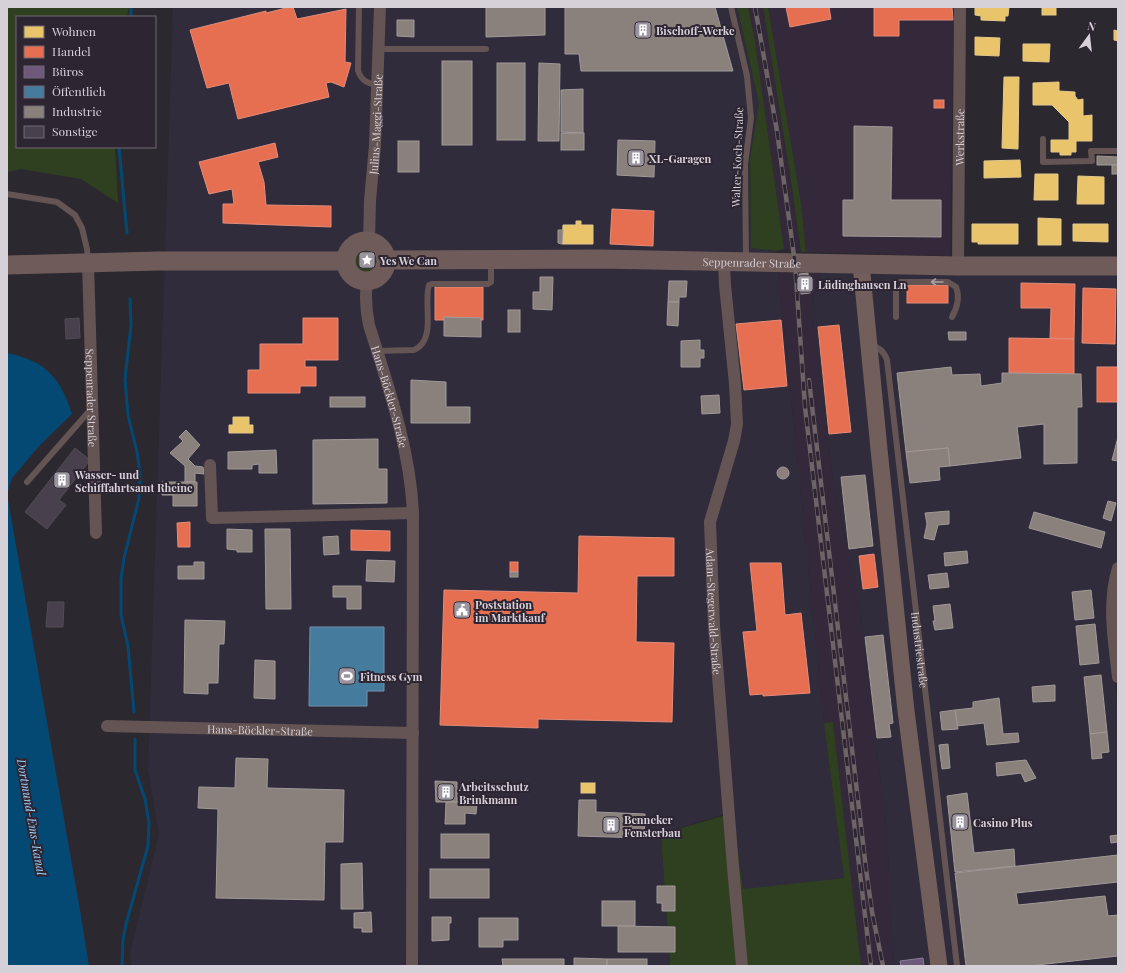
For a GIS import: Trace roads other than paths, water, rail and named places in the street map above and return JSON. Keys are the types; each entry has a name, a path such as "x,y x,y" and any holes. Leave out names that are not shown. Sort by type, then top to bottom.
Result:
{"main road":[{"path":"368,240 381,247 387,260 386,268 381,275 375,279 367,281 352,275 346,261 348,252 353,245 368,240"},
{"name":"Seppenrader Straße","path":"387,260 600,259 958,266 1118,266"},
{"path":"7,265 166,261 346,261"}],"street":[{"name":"Julius-Maggi-Straße","path":"368,240 375,145 380,7"},
{"name":"Werkstraße","path":"958,266 960,7"},
{"name":"Adam-Stegerwald-Straße","path":"724,262 735,384 737,424 734,440 710,522 714,625 742,966"},
{"name":"Seppenrader Straße","path":"88,263 96,533"},
{"name":"Industriestraße","path":"861,264 906,703 939,966"},
{"name":"Hans-Böckler-Straße","path":"367,281 365,297 366,310 398,420 412,491 412,966"},
{"path":"210,465 212,518 413,513"},
{"path":"1118,568 1112,594 1115,608 1118,677"},
{"name":"Hans-Böckler-Straße","path":"107,726 413,733"}],"lane":[{"path":"359,7 358,71 361,78 366,82 377,85"},
{"name":"Walter-Koch-Straße","path":"730,7 747,76 751,118 745,164 746,262"},
{"path":"378,49 486,49"},
{"path":"1043,139 1043,162 1092,161 1091,151 1118,152"},
{"path":"7,194 57,202 75,215 82,228 87,249 88,263"},
{"path":"377,351 414,350 422,346 427,334 429,285 489,283 491,282 491,259"},
{"path":"896,317 897,283 948,282 953,284 958,291 957,307 952,317"},
{"name":"Industriestraße","path":"869,344 879,348 884,353 887,360 957,966"},
{"path":"27,482 92,408"}],"water":[{"path":"7,353 32,361 42,366 50,373 62,390 72,414 40,445 12,478 7,494"},
{"name":"Dortmund-Ems-Kanal","path":"7,494 80,910 89,966 7,966"}],"waterway":[{"path":"131,7 131,16"},
{"path":"119,148 127,233"},
{"path":"130,299 131,325 125,379 128,415 137,452 140,474 139,498 124,558 121,579 121,615 128,646 134,712"},
{"path":"122,966 123,939 126,924 148,846 149,823 145,799 135,770 135,739"}],"railway":[{"path":"755,7 777,131 795,263 805,407 871,966"},
{"path":"809,380 866,869 872,912 883,966"}],"place":[{"name":"Bischoff-Werke","path":"643,30"},
{"name":"XL-Garagen","path":"636,158"},
{"name":"Yes We Can","path":"367,260"},
{"name":"Lüdinghausen Ln","path":"805,284"},
{"name":"Wasser- und Schifffahrtsamt Rheine","path":"62,480"},
{"name":"Poststation im Marktkauf","path":"462,610"},
{"name":"Fitness Gym","path":"347,676"},
{"name":"Arbeitsschutz Brinkmann","path":"446,792"},
{"name":"Casino Plus","path":"960,822"},
{"name":"Benneker Fensterbau","path":"611,825"}]}
